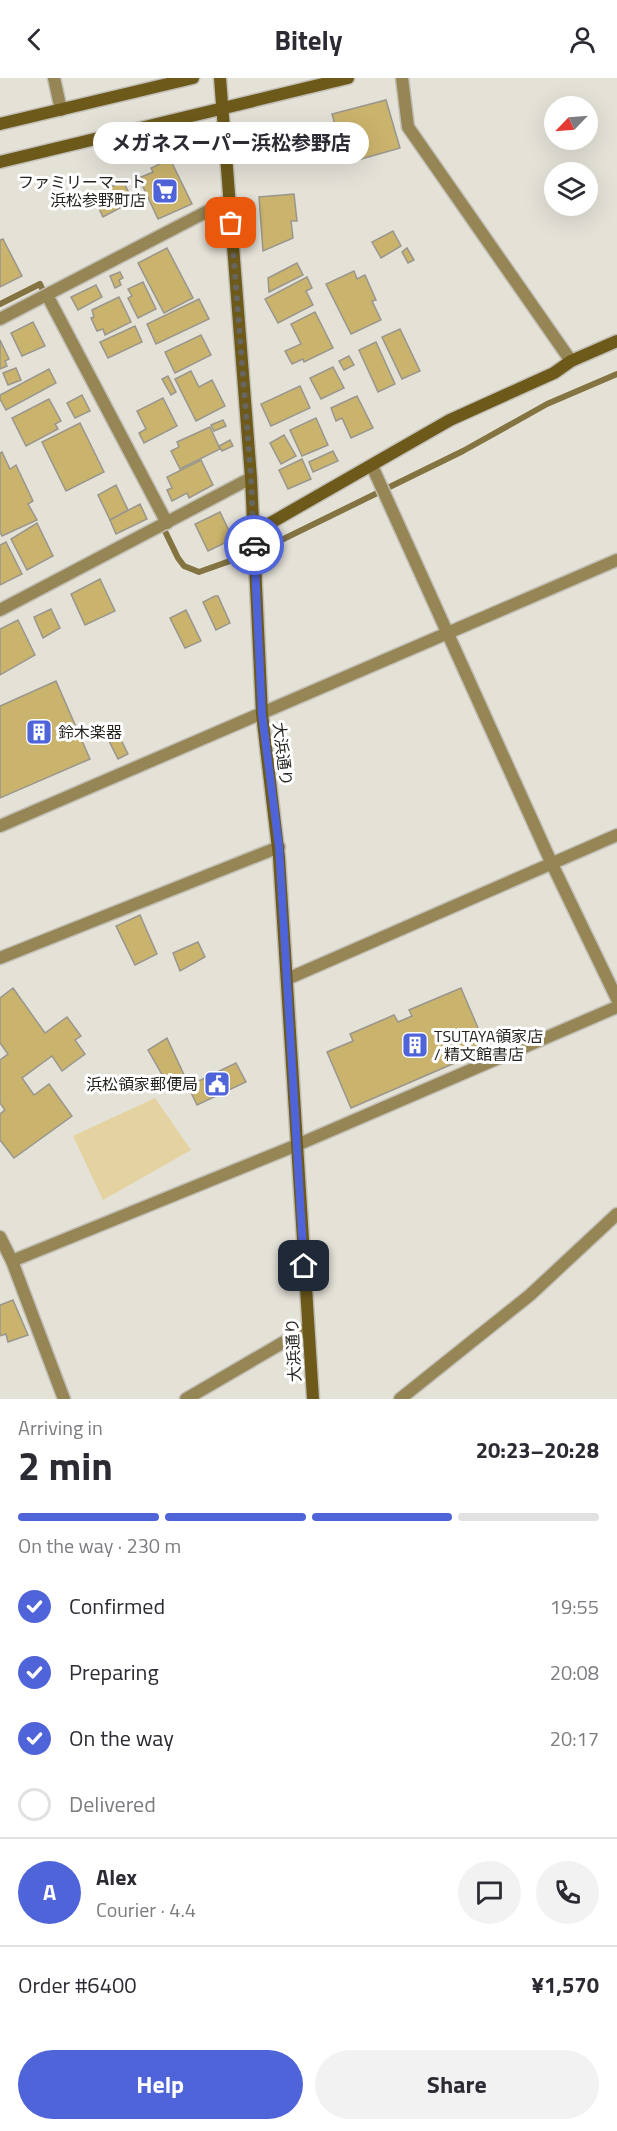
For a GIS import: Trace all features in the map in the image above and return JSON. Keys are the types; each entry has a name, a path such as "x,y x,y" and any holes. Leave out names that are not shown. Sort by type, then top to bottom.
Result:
{"street":[{"path":"54,78 61,110"},
{"path":"0,124 193,78"},
{"name":"大浜通り","path":"220,78 251,478 262,714 279,847 313,1399"},
{"path":"0,162 348,78"},
{"path":"402,78 408,127 571,361"},
{"path":"0,319 229,200"},
{"path":"47,295 166,523"},
{"path":"254,533 450,420 554,373 571,361 617,341"},
{"path":"372,466 551,862 617,999"},
{"path":"0,609 251,478"},
{"path":"0,826 617,560"},
{"path":"287,979 617,835"},
{"path":"0,958 279,847"},
{"path":"12,1262 297,1145 617,1007"},
{"path":"400,1399 530,1295 617,1214"},
{"path":"0,1237 12,1262 64,1399"},
{"path":"186,1399 308,1328"}],"shaded area":[{"path":"155,1098 191,1150 103,1200 73,1136"}],"building":[{"path":"386,100 400,148 347,163 341,142 335,142 333,133 337,132 332,114"},
{"name":"ファミリーマート 浜松参野町店","path":"170,159 192,204 158,219 139,178 153,172 151,168"},
{"path":"123,181 133,201 103,217 93,196"},
{"path":"294,194 297,221 291,221 293,238 263,251 259,197"},
{"path":"393,231 401,246 381,258 372,242"},
{"path":"3,239 22,276 0,287 0,240"},
{"path":"167,248 193,298 164,313 138,263"},
{"path":"407,248 414,260 408,263 402,252"},
{"path":"297,263 303,275 269,292 268,278"},
{"path":"354,271 357,279 365,275 376,300 372,301 381,320 351,334 326,284"},
{"path":"120,272 123,278 119,280 121,285 115,288 110,276"},
{"path":"307,277 312,288 306,291 313,305 278,323 265,299"},
{"path":"143,282 156,309 138,318 128,298 132,296 128,289"},
{"path":"96,285 102,297 78,310 71,297"},
{"path":"119,297 131,322 105,335 103,329 97,331 91,318 94,317 92,310"},
{"path":"199,299 209,319 156,344 147,324"},
{"path":"315,312 333,348 304,362 303,359 292,364 285,351 301,344 291,324"},
{"path":"33,322 45,346 22,356 11,333"},
{"path":"135,326 142,342 108,358 100,342"},
{"path":"400,329 420,371 402,379 382,337"},
{"path":"201,335 211,355 175,373 165,352"},
{"path":"0,340 9,359 5,361 7,366 0,369"},
{"path":"376,342 395,384 378,392 359,350"},
{"path":"349,356 354,365 344,370 339,361"},
{"path":"333,367 344,388 321,399 310,378"},
{"path":"16,368 21,380 8,385 3,373"},
{"path":"49,369 56,383 6,410 0,395"},
{"path":"191,371 199,387 212,380 225,406 196,421 175,379"},
{"path":"168,376 176,392 171,395 162,379"},
{"path":"300,386 310,408 271,426 261,404"},
{"path":"82,395 90,411 75,418 67,403"},
{"path":"357,396 373,428 351,438 342,418 336,421 331,408"},
{"path":"163,398 177,426 144,443 139,433 146,429 137,411"},
{"path":"49,399 61,421 55,424 58,429 26,446 12,418"},
{"path":"316,418 328,445 302,456 290,430"},
{"path":"223,420 226,426 214,431 211,425"},
{"path":"80,423 104,472 66,491 42,442"},
{"path":"210,427 220,449 180,469 171,451 179,447 177,442"},
{"path":"284,435 296,456 281,464 270,443"},
{"path":"230,440 233,446 222,451 219,446"},
{"path":"333,451 338,461 313,472 309,462"},
{"path":"2,452 10,469 16,465 33,501 28,504 37,520 2,536 0,532 0,453"},
{"path":"302,459 311,479 288,489 279,470"},
{"path":"201,460 213,485 189,498 187,493 172,501 167,490 172,488 167,477"},
{"path":"116,485 128,510 110,520 98,495"},
{"path":"140,504 147,519 116,534 110,520"},
{"path":"220,512 233,539 208,551 195,524"},
{"path":"37,523 53,556 27,570 11,539"},
{"path":"6,542 22,574 0,585 0,545"},
{"path":"100,579 115,611 85,625 71,594"},
{"path":"218,596 230,623 216,630 203,602"},
{"path":"51,609 60,628 43,638 34,617"},
{"path":"186,610 201,641 185,648 170,618"},
{"path":"18,620 35,655 0,675 0,629"},
{"name":"鈴木楽器","path":"56,681 90,759 0,798 0,706"},
{"path":"115,728 128,754 118,759 105,733"},
{"path":"140,915 157,954 135,965 116,926"},
{"path":"198,942 205,957 180,971 173,953"},
{"path":"13,988 45,1033 67,1017 81,1036 75,1040 85,1054 62,1071 52,1056 22,1078 34,1095 49,1084 72,1116 14,1158 0,1140 0,1114 5,1110 0,1103 0,1060 8,1054 0,1043 0,998"},
{"name":"TSUTAYA領家店 / 精文館書店","path":"461,988 487,1049 351,1108 327,1052 353,1041 350,1034 394,1015 398,1022 412,1016 409,1010"},
{"path":"167,1038 185,1077 168,1085 148,1050"},
{"name":"浜松領家郵便局","path":"236,1063 246,1082 197,1105 188,1086"},
{"path":"13,1300 28,1335 8,1342 6,1334 0,1336 0,1305"}],"waterway":[{"path":"0,304 40,284 46,297"},
{"path":"161,523 184,566 199,572 261,550 463,451 547,404 617,374"}],"way so far":[{"path":"231,223 254,545"}],"place":[{"name":"ファミリーマート 浜松参野町店","path":"165,191"},
{"name":"メガネスーパー浜松参野店","path":"231,223"},
{"name":"鈴木楽器","path":"39,732"},
{"name":"TSUTAYA領家店 / 精文館書店","path":"415,1045"},
{"name":"浜松領家郵便局","path":"217,1084"}],"route":[{"path":"254,545 262,714 279,847 304,1266"}]}
